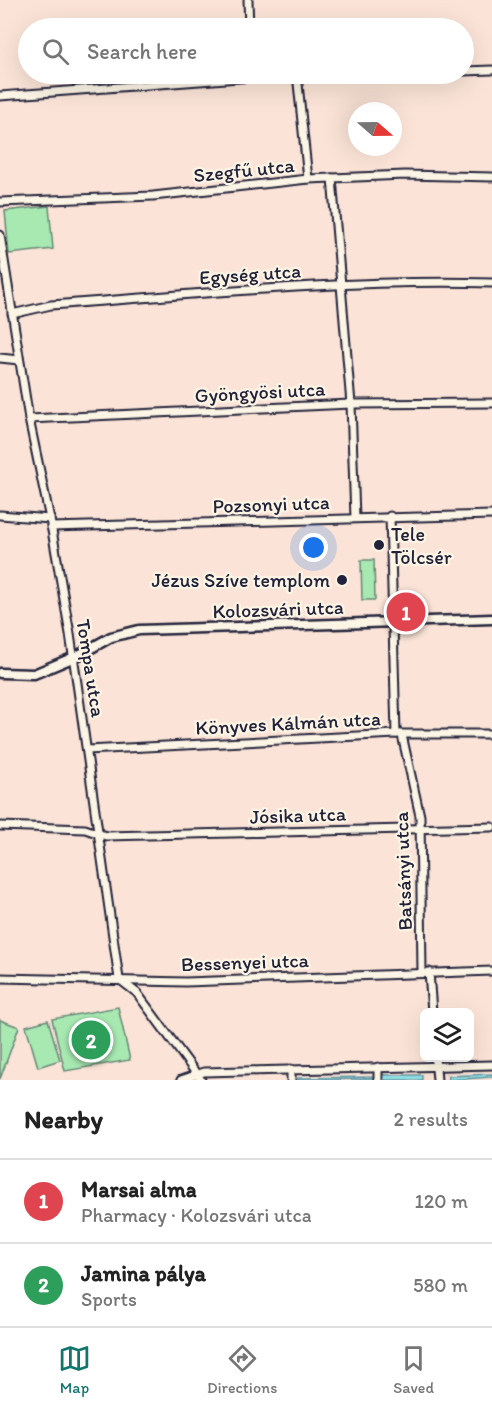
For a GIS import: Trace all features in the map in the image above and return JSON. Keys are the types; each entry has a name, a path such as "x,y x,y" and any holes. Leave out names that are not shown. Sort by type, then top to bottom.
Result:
{"street":[{"path":"248,0 249,18"},
{"path":"474,71 492,70"},
{"path":"0,96 137,84"},
{"path":"296,84 308,179"},
{"name":"Szegfű utca","path":"0,202 153,196 308,179 405,176 492,177"},
{"path":"332,178 339,284 351,405 355,518"},
{"name":"Tompa utca","path":"0,235 18,360 51,523 87,750 119,979"},
{"name":"Egység utca","path":"12,314 51,305 339,284 421,281 492,283"},
{"path":"0,358 18,360"},
{"name":"Gyöngyösi utca","path":"29,419 351,405 492,403"},
{"name":"Pozsonyi utca","path":"0,515 51,523 492,515"},
{"name":"Batsányi utca","path":"390,516 399,734 420,816 425,973 431,1008"},
{"name":"Kolozsvári utca","path":"0,673 34,674 72,658 111,637 139,630 492,619"},
{"name":"Könyves Kálmán utca","path":"87,750 399,734 492,734"},
{"path":"0,826 85,829 98,832"},
{"name":"Jósika utca","path":"98,832 106,836 492,827"},
{"name":"Bessenyei utca","path":"0,978 186,982 492,971"},
{"path":"119,979 137,993 199,1077"},
{"path":"435,1062 437,1080"},
{"path":"181,1080 291,1069 436,1068 492,1065"},
{"path":"378,1068 378,1080"},
{"path":"291,1069 291,1080"}],"green space":[{"path":"49,206 53,249 9,254 5,211"},
{"path":"361,560 374,560 375,600 362,600"},
{"path":"118,1007 130,1060 65,1071 52,1019"},
{"path":"0,1020 19,1027 0,1079"},
{"path":"48,1020 60,1060 38,1067 26,1026"}],"water":[{"path":"492,1074 492,1077 449,1080 448,1076"},
{"path":"384,1075 422,1075 422,1080 384,1080"},
{"path":"373,1077 373,1079 298,1080 298,1078"}],"place":[{"name":"Tele Tölcsér","path":"379,545"},
{"name":"Jézus Szíve templom","path":"342,580"},
{"name":"Marsai alma","path":"406,612"},
{"name":"Jamina pálya","path":"91,1040"}]}
